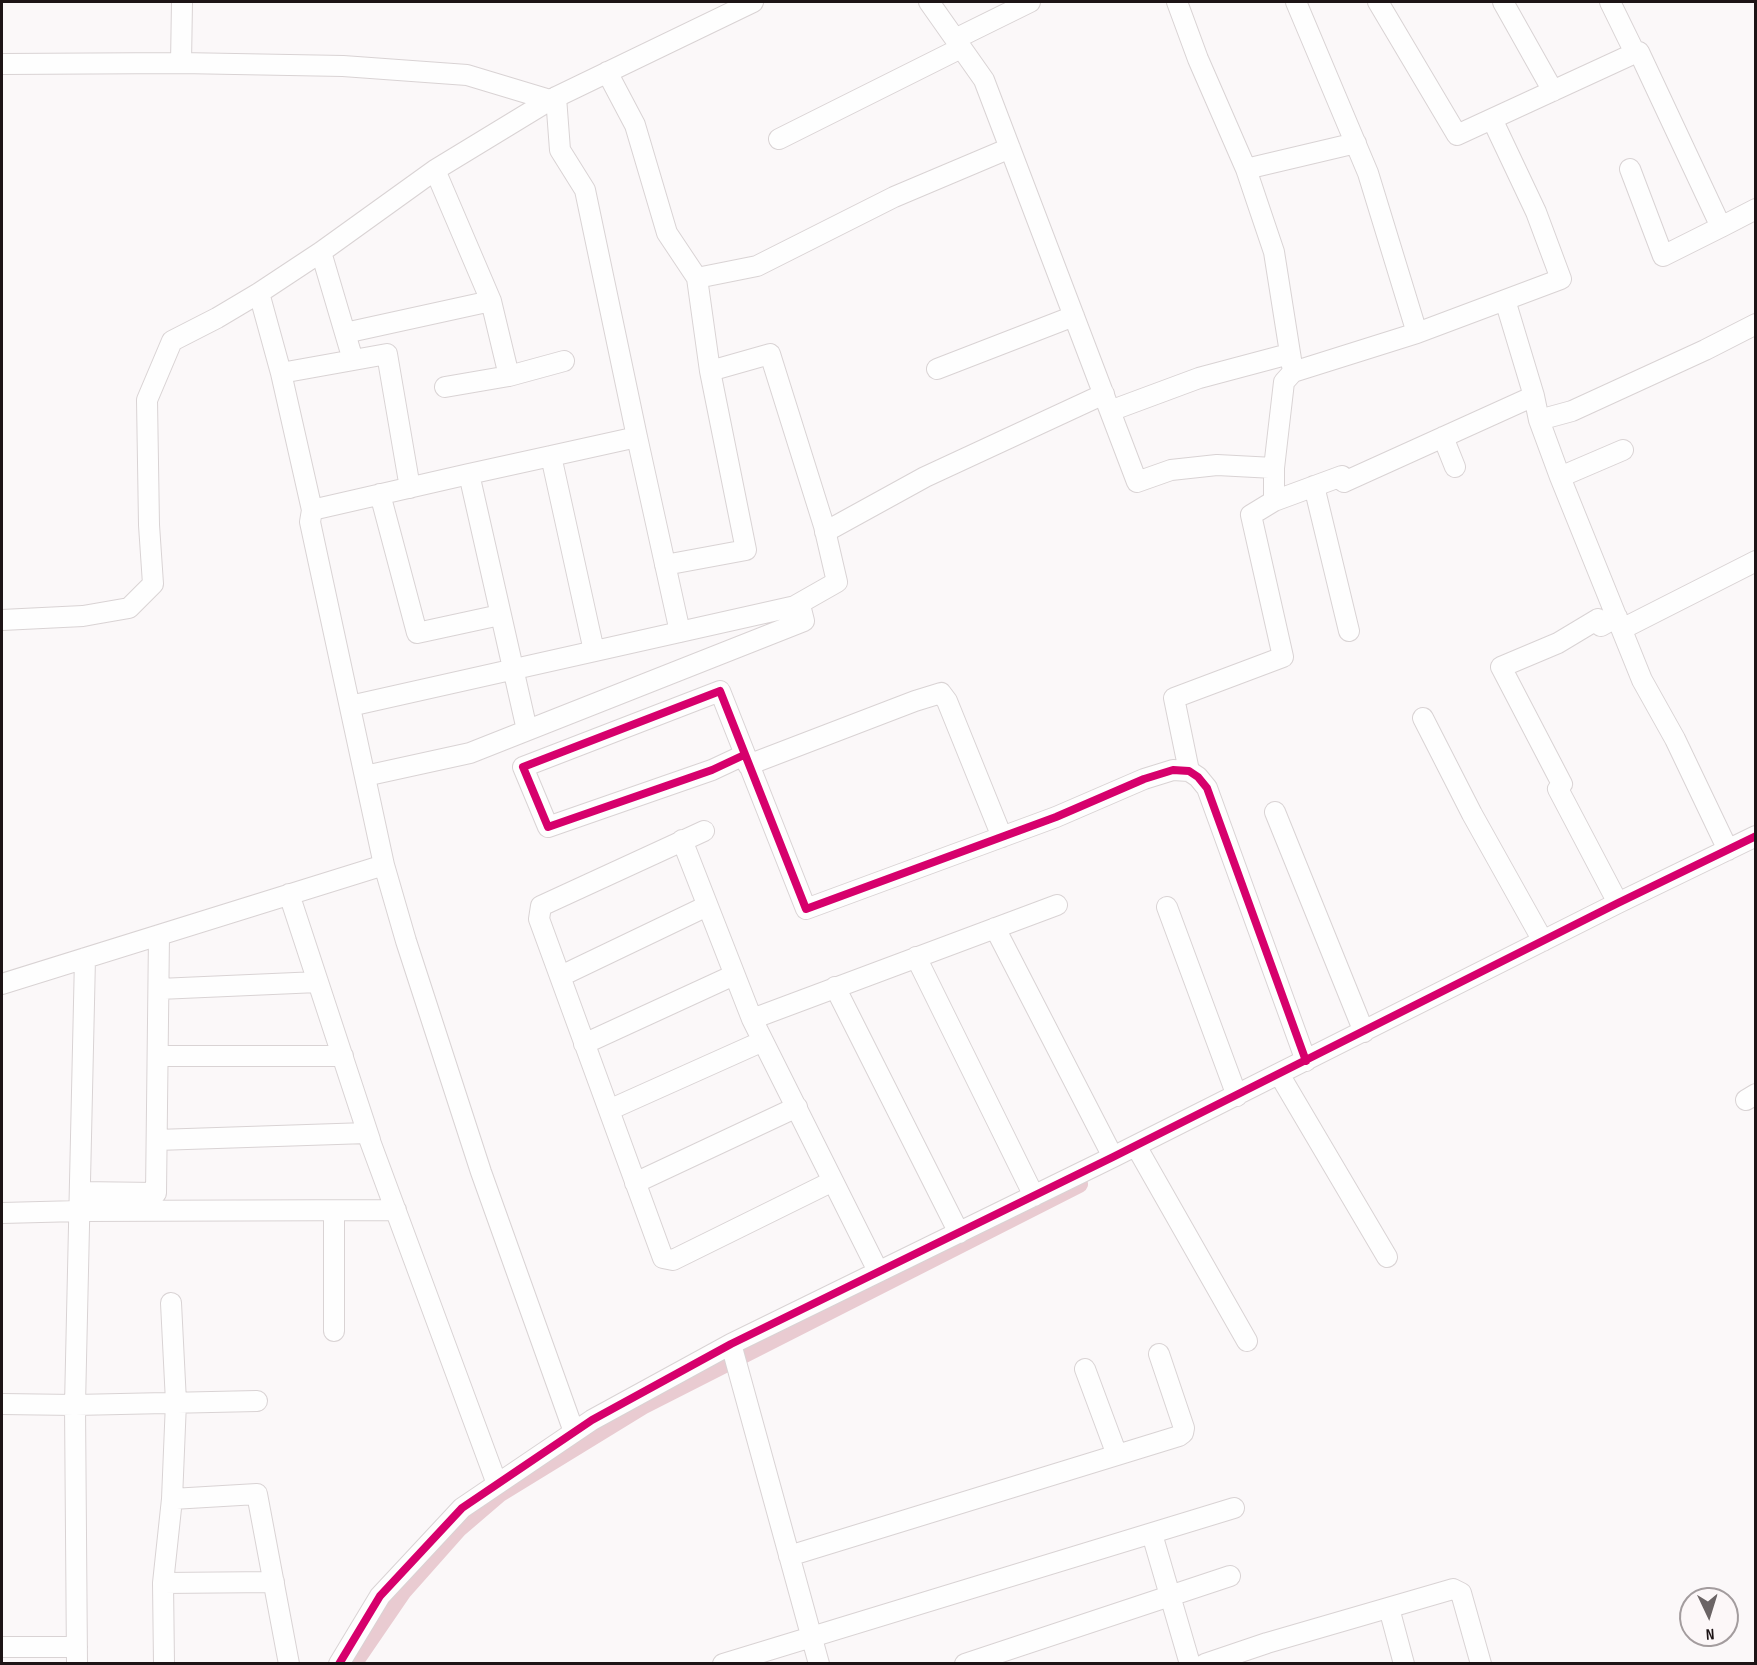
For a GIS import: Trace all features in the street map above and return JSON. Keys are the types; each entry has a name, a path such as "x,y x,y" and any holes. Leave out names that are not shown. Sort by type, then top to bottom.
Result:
{"street":[{"path":"181,63 182,2"},
{"path":"2,620 83,616 129,608 153,584 148,525 147,400 172,341 259,293 321,252 435,170 553,98 753,2"},
{"path":"929,2 984,80 1137,482 1171,470 1217,465 1274,468"},
{"path":"779,139 1030,2"},
{"path":"1177,2 1198,59 1246,169 1274,252 1291,363 1284,382 1274,468 1274,501"},
{"path":"1296,2 1368,173 1417,333"},
{"path":"1378,2 1457,135 1639,52 1721,227"},
{"path":"1503,2 1553,91"},
{"path":"1610,2 1635,53"},
{"path":"2,64 181,63 343,66 467,75 553,98"},
{"path":"608,72 635,125 667,233 697,278 710,370 746,550 665,565"},
{"path":"553,98 560,150 585,190 680,632"},
{"path":"825,532 925,477 1107,403 1199,378 1291,363 1417,333 1561,279 1536,212 1492,119"},
{"path":"1246,169 1356,143"},
{"path":"697,278 757,266 894,197 1010,148"},
{"path":"1630,169 1663,256 1755,209"},
{"path":"435,170 491,301 509,376"},
{"path":"321,252 353,360"},
{"path":"259,293 281,374 312,510 310,522 384,865 406,941 481,1172 574,1432"},
{"path":"1505,300 1539,420 1642,680 1675,739 1728,850"},
{"path":"345,333 491,301"},
{"path":"937,369 1074,316"},
{"path":"1539,420 1572,411 1705,350 1755,324"},
{"path":"281,374 387,354 410,488"},
{"path":"710,370 770,354 825,532 837,582 793,607"},
{"path":"445,387 509,376 564,361"},
{"path":"1189,771 1174,698 1283,657 1251,515 1274,501 1342,476 1344,482 1534,396"},
{"path":"312,510 637,437"},
{"path":"1443,437 1455,467"},
{"path":"1560,477 1623,450"},
{"path":"551,456 594,651"},
{"path":"469,474 527,730"},
{"path":"1314,486 1349,630"},
{"path":"380,494 417,633 500,615"},
{"path":"1618,903 1558,789 1562,784 1502,667 1558,643 1598,619 1601,626 1619,623 1755,561"},
{"path":"350,706 800,605 804,621 470,753 365,776"},
{"path":"1002,837 947,701 941,693 746,760 712,770 548,827 523,767 720,691 746,760 806,909 1002,837 1056,817 1144,779 1173,771 1189,771 1198,777 1207,788 1306,1060"},
{"path":"1423,718 1472,814 1543,941"},
{"path":"1275,812 1364,1032"},
{"path":"704,831 541,906 539,919 663,1258 673,1260 833,1181"},
{"path":"339,1664 380,1596 462,1508 592,1420 731,1345 1113,1157 1140,1154 1237,1096 1306,1060 1755,836"},
{"path":"682,840 752,1019 879,1271"},
{"path":"2,984 384,865"},
{"path":"289,894 370,1140 497,1484"},
{"path":"752,1019 1057,905"},
{"path":"561,976 707,906"},
{"path":"1167,907 1237,1096"},
{"path":"995,928 1113,1157"},
{"path":"2,1214 156,1193 159,935"},
{"path":"916,957 1035,1196"},
{"path":"2,1647 77,1655 75,1405 85,958"},
{"path":"584,1044 734,975"},
{"path":"159,989 318,982"},
{"path":"835,987 959,1233"},
{"path":"609,1110 763,1041"},
{"path":"158,1056 343,1056"},
{"path":"1279,1074 1387,1257"},
{"path":"635,1183 796,1107"},
{"path":"157,1140 367,1133 370,1140"},
{"path":"1140,1154 1247,1341"},
{"path":"80,1202 334,1211 396,1210"},
{"path":"334,1211 334,1331"},
{"path":"164,1664 163,1583 172,1499 176,1402 171,1303"},
{"path":"731,1345 819,1664"},
{"path":"789,1556 1183,1433 1185,1428 1159,1354"},
{"path":"1085,1369 1117,1455"},
{"path":"2,1404 75,1405 257,1401"},
{"path":"172,1499 257,1494 289,1664"},
{"path":"723,1664 1234,1508"},
{"path":"1152,1534 1190,1664"},
{"path":"965,1664 1230,1575"},
{"path":"163,1583 274,1582"},
{"path":"1204,1664 1267,1643 1453,1589 1461,1593 1481,1664"},
{"path":"1389,1608 1404,1664"}],"waterway":[{"path":"353,1664 403,1591 458,1529 500,1493 642,1406 1079,1184"}],"cycle path":[{"path":"744,755 712,770 548,827 523,767 720,691 806,909 1056,817 1144,779 1173,770 1189,771 1198,777 1207,788 1306,1061"},
{"path":"339,1664 380,1596 462,1508 592,1420 731,1344 1113,1157 1756,836"}]}
